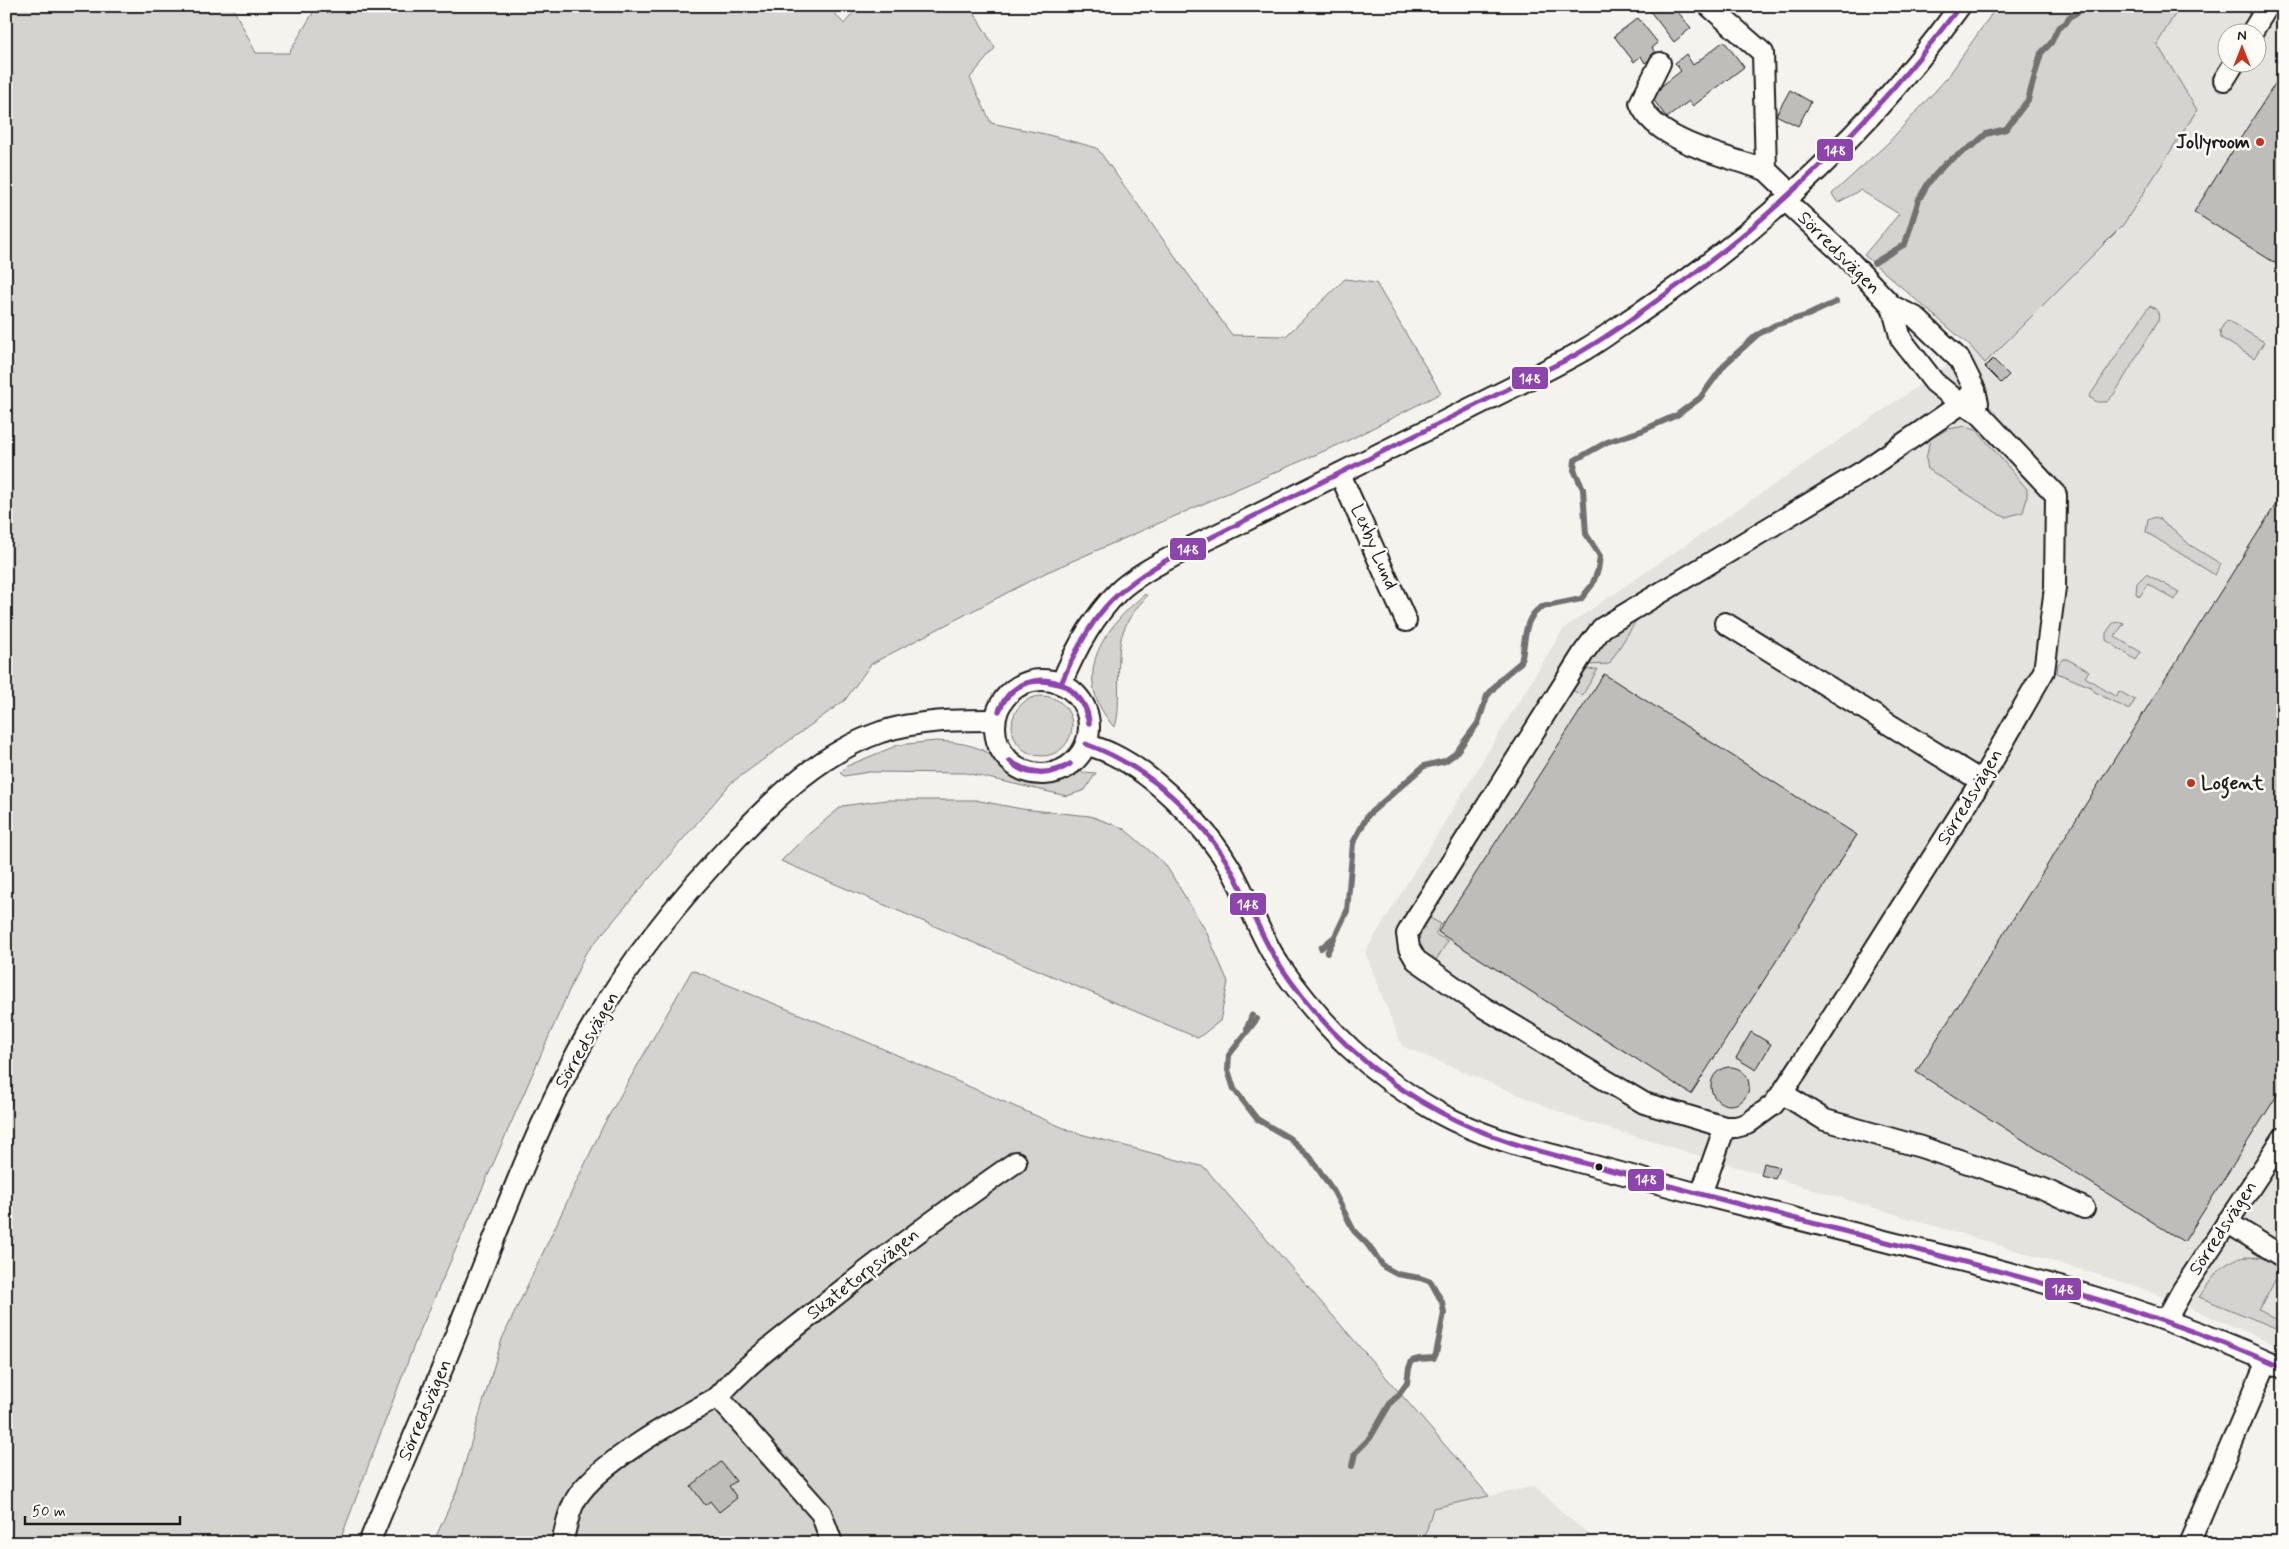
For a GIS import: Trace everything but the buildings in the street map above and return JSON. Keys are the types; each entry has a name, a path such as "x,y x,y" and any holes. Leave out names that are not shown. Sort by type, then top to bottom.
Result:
{"street":[{"path":"1710,6 1763,53 1766,170"},
{"name":"Sörredsvägen","path":"1061,684 1071,659 1096,617 1120,590 1157,566 1584,350 1723,254 1789,198 1843,146 1934,43 1960,6"},
{"path":"2258,22 2268,6"},
{"path":"1660,63 1640,103 1644,113 1655,124 1687,143 1766,170 1789,198"},
{"path":"2224,80 2229,72"},
{"name":"Sörredsvägen","path":"1789,198 1892,306 1915,317 1934,333 1960,360 1975,390 1979,413"},
{"name":"Sörredsvägen","path":"1723,1134 1747,1124 1773,1106 1818,1039 1981,781 2044,671 2055,588 2056,495 1979,413 1961,404 1934,382 1901,339 1892,306"},
{"path":"1701,1194 1723,1134 1644,1103 1483,1007 1416,960 1408,948 1407,934 1584,652 1602,628 1865,470 1961,404 1975,390"},
{"name":"Lexby Lund","path":"1340,474 1406,620"},
{"path":"1725,623 1981,781"},
{"path":"1040,680 1061,684 1078,696 1086,709 1089,730 1086,744 1077,758 1063,769 1047,774 1030,772 1014,765 1003,753 996,737 995,720 1003,700 1019,686 1040,680"},
{"name":"Sörredsvägen","path":"368,1543 448,1355 533,1144 555,1096 579,1049 610,998 672,912 706,871 757,817 801,777 829,758 880,733 912,724 942,720 995,720"},
{"path":"1086,744 1112,753 1154,782 1214,842 1232,871 1278,962 1324,1023 1355,1054 1395,1087 1463,1125 1497,1139 1701,1194 2062,1287 2166,1320 2275,1364 2190,1543"},
{"path":"1782,1093 1825,1120 1921,1147 2034,1186 2084,1208"},
{"name":"Sörredsvägen","path":"2166,1320 2182,1291 2283,1138"},
{"name":"Skatetorpsvägen","path":"562,1543 567,1521 576,1500 585,1487 628,1452 674,1422 718,1397 737,1374 834,1297 936,1217 1016,1162"},
{"path":"2227,1222 2283,1257"},
{"path":"718,1397 821,1513 832,1543"}],"shaded area":[{"path":"6,6 232,6 256,53 289,53 317,6 828,6 844,24 859,6 970,6 995,48 970,78 991,123 1045,134 1097,148 1232,335 1286,336 1345,279 1376,283 1441,393 1347,441 1045,573 871,664 845,700 731,783 585,954 416,1340 339,1543 6,1543"},
{"path":"1997,6 2180,6 2157,44 2197,110 2123,225 1985,363 1971,347 1864,255 1899,214 1860,190 1838,203 1832,194 1888,143 1947,78"},
{"path":"2180,6 2283,6 2283,1347 2139,1287 1577,1119 1402,1046 1365,952 1564,628 1914,389 1971,347 1985,363 2123,225 2157,44"},
{"path":"2149,306 2157,311 2158,321 2115,393 2107,402 2097,402 2089,397"},
{"path":"2227,320 2264,342 2254,358 2221,338 2220,330"},
{"path":"1966,426 1976,429 2027,489 2027,498 2023,512 2006,517 2000,515 1928,469 1926,459 1930,439 1948,429"},
{"path":"2155,517 2174,530 2190,545 2221,564 2215,575 2146,532 2148,520"},
{"path":"2146,574 2179,592 2175,600 2148,584 2140,596 2136,594 2137,583"},
{"path":"1145,594 1147,596 1127,622 1120,642 1118,711 1114,727 1101,708 1094,690 1093,672 1096,655 1115,623"},
{"path":"1632,618 1636,621 1609,664 1587,665 1601,640"},
{"path":"2113,623 2124,623 2115,637 2141,652 2136,660 2106,640 2106,633"},
{"path":"2063,659 2067,659 2089,671 2085,677 2116,697 2119,691 2135,700 2129,710 2095,692 2091,687 2057,673 2058,664"},
{"path":"1598,669 1582,696 1571,689 1583,670"},
{"path":"1036,696 1048,696 1059,701 1067,709 1072,720 1070,738 1059,751 1048,756 1036,756 1025,751 1017,743 1012,732 1012,720 1017,709 1025,701"},
{"path":"936,741 972,746 986,752 1015,777 1034,783 1048,782 1081,772 1096,773 1085,790 1067,796 966,773 869,772 844,776 840,773 847,766 898,745"},
{"path":"886,800 975,800 1022,809 1090,816 1123,828 1165,864 1206,931 1228,982 1220,1021 1198,1038 781,861 803,839 842,806"},
{"path":"1428,917 1441,924 1435,934 1448,941 1436,960 1419,949 1416,937"},
{"path":"692,970 865,1041 1073,1132 1204,1167 1489,1496 1433,1508 1423,1543 433,1543 457,1490 502,1339 603,1126"},
{"path":"2247,1257 2265,1258 2283,1266 2259,1310 2283,1323 2283,1331 2199,1297 2225,1266"},
{"path":"1535,1486 1564,1514 1594,1538 1596,1543 1423,1543 1433,1508"}],"waterway":[{"path":"1874,263 1905,244 1919,199 1929,182 1946,163 1975,144 1986,134 2006,129 2028,100 2041,53 2051,43 2058,28 2066,23 2069,17 2078,12 2083,6"},
{"path":"1327,953 1347,911 1353,843 1368,815 1424,766 1445,761 1455,754 1478,723 1487,696 1503,677 1521,662 1528,624 1536,612 1542,607 1581,599 1592,585 1598,570 1600,556 1586,534 1583,489 1574,470 1575,460 1607,442 1641,431 1677,415 1700,398 1725,364 1757,335 1775,325 1808,315 1836,302"},
{"path":"1321,948 1333,938"},
{"path":"1247,1028 1252,1015"},
{"path":"1257,1019 1229,1055 1228,1070 1234,1089 1257,1119 1289,1138 1310,1157 1334,1192 1354,1231 1367,1244 1384,1267 1397,1274 1431,1282 1442,1302 1444,1313 1434,1358 1412,1361 1407,1383 1391,1402 1370,1438 1355,1453 1352,1466"}],"transit line":[{"name":"148","path":"1061,684 1071,661 1093,623 1119,593 1135,580 1176,555 1570,358 1593,345 1702,268 1783,201 1821,165 1893,89 1960,6"},
{"name":"148","path":"999,711 1010,693 1027,683 1046,680 1067,687"},
{"name":"148","path":"999,711 1011,693 1027,683 1046,682 1067,687"},
{"name":"148","path":"1067,687 1083,702 1089,717 1089,723"},
{"name":"148","path":"1067,687 1083,704 1089,723"},
{"name":"148","path":"1086,744 1130,765 1151,779 1171,795 1206,832 1233,873 1272,953 1303,997 1330,1028 1358,1055 1389,1080 1422,1102 1457,1121 1532,1149 1970,1263 2076,1293 2181,1327 2283,1368"},
{"name":"148","path":"1010,761 1025,769 1040,772 1055,770 1070,764"},
{"name":"148","path":"1010,761 1016,767 1031,773 1048,773 1070,764"}],"place":[{"name":"Jollyroom","path":"2260,142"},
{"name":"Logent","path":"2191,783"}]}
